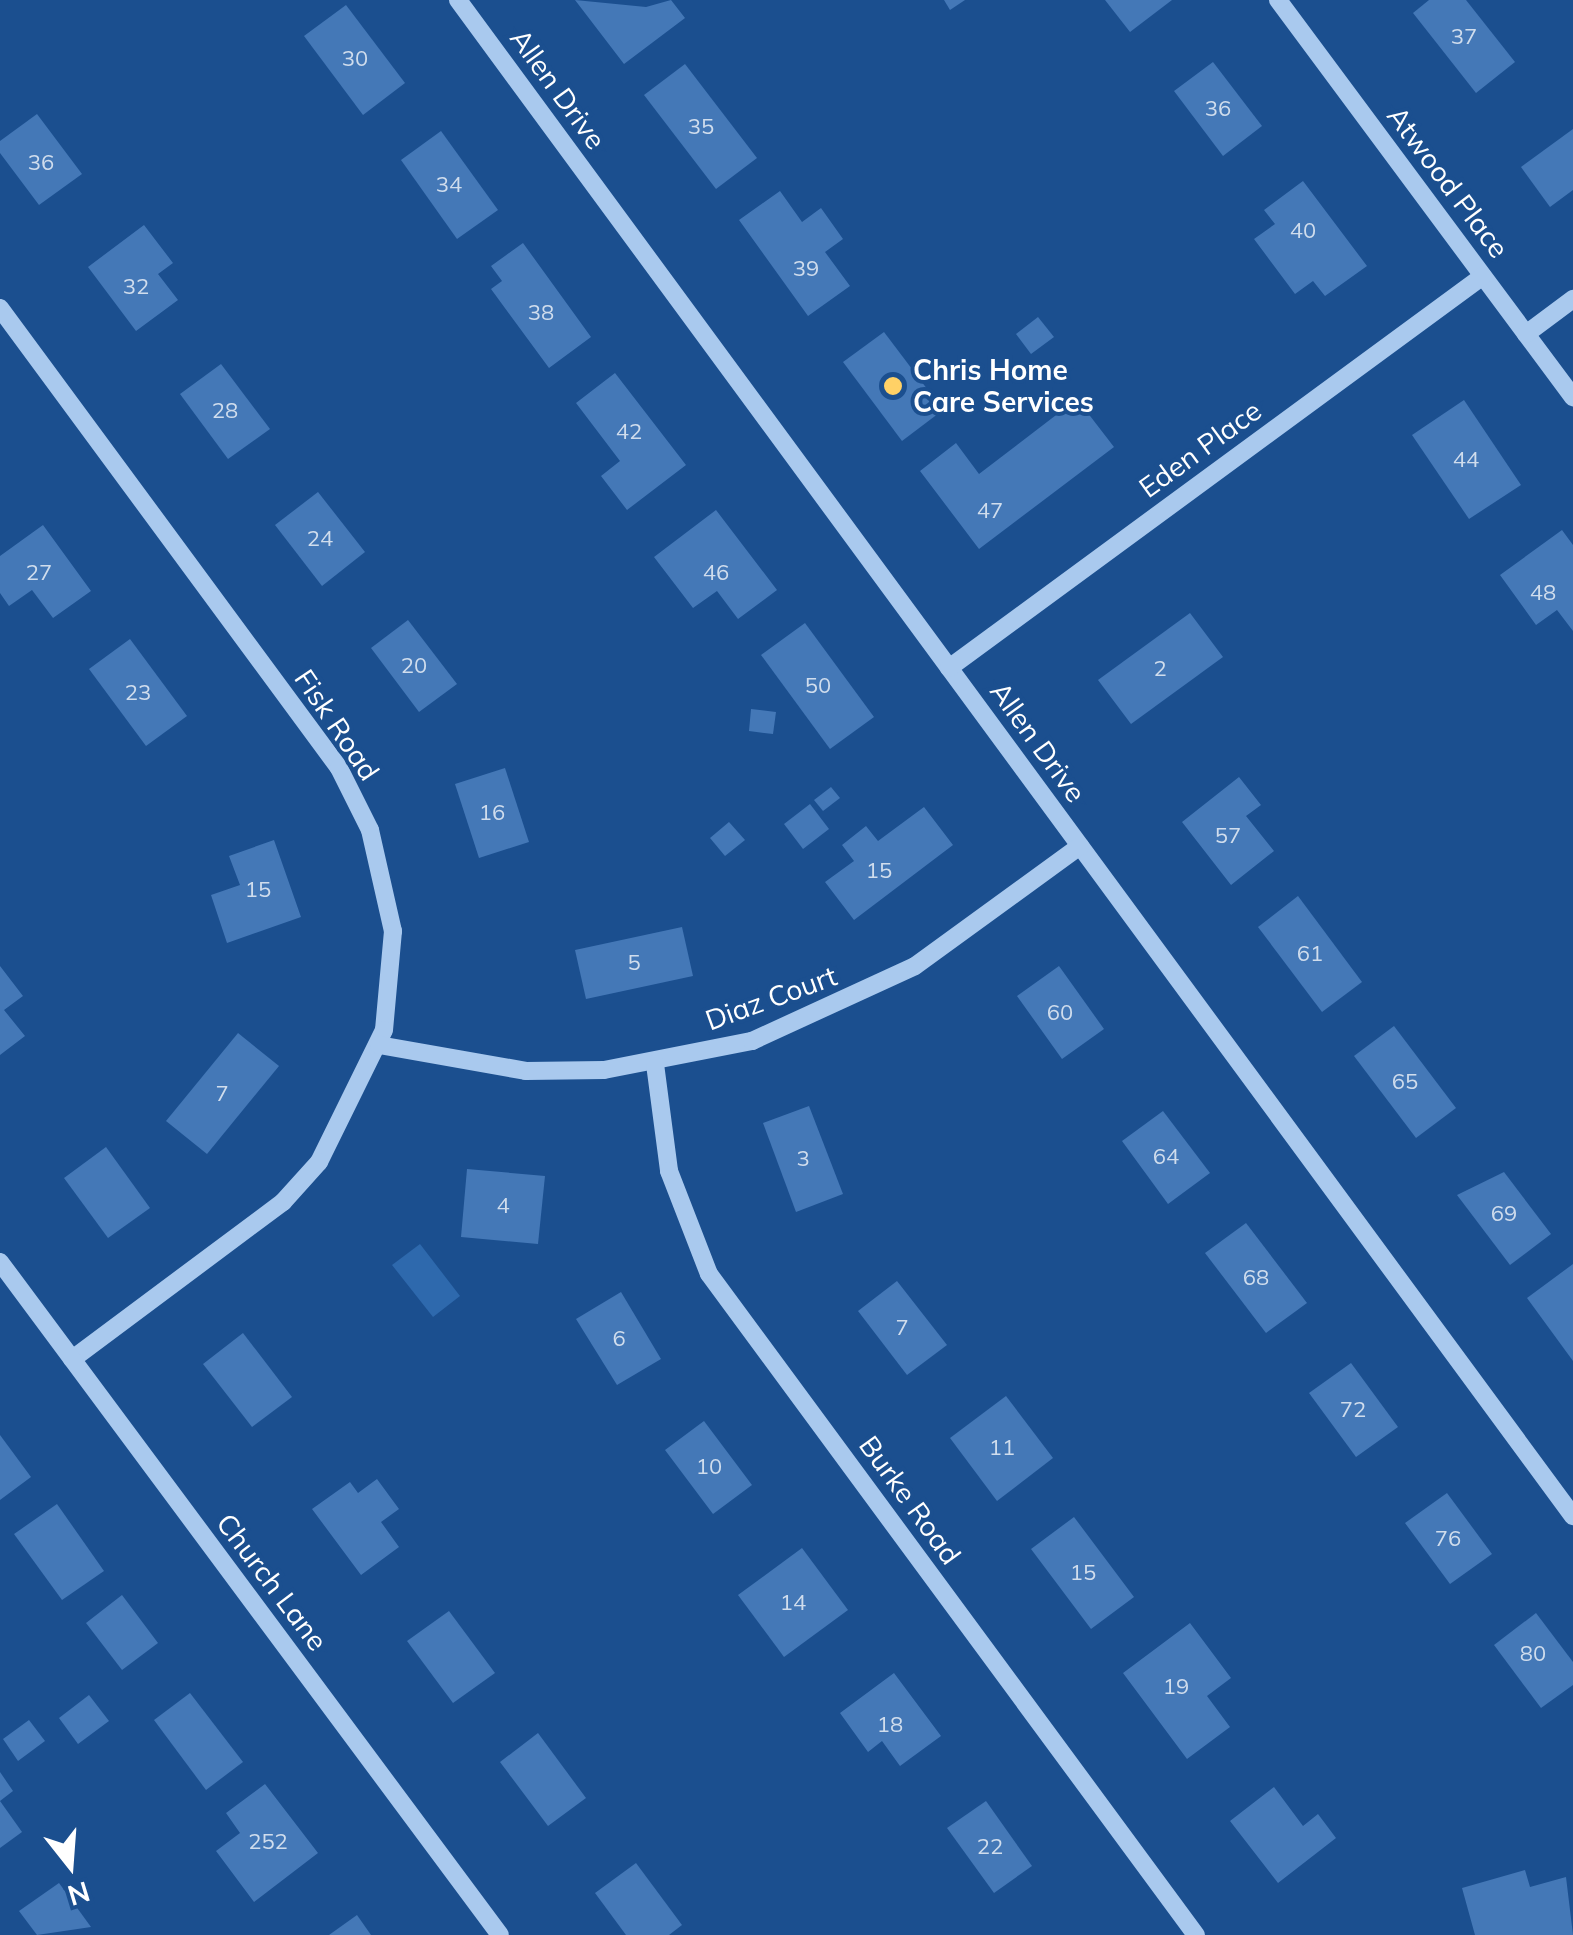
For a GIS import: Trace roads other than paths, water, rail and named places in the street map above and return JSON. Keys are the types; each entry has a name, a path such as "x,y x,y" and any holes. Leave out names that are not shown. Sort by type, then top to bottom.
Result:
{"street":[{"name":"Allen Drive","path":"458,0 1573,1516"},
{"name":"Atwood Place","path":"1278,0 1573,397"},
{"name":"Eden Place","path":"949,668 1483,276"},
{"path":"1526,334 1573,300"},
{"name":"Fisk Road","path":"0,308 339,768 385,880 392,982 380,1045 350,1117 283,1202 72,1358"},
{"name":"Diaz Court","path":"380,1045 526,1070 656,1064 752,1041 915,966 1080,846"},
{"name":"Burke Road","path":"656,1064 669,1171 709,1274 1196,1935"},
{"name":"Church Lane","path":"0,1262 500,1935"}],"place":[{"name":"Chris Home Care Services","path":"893,386"}]}
